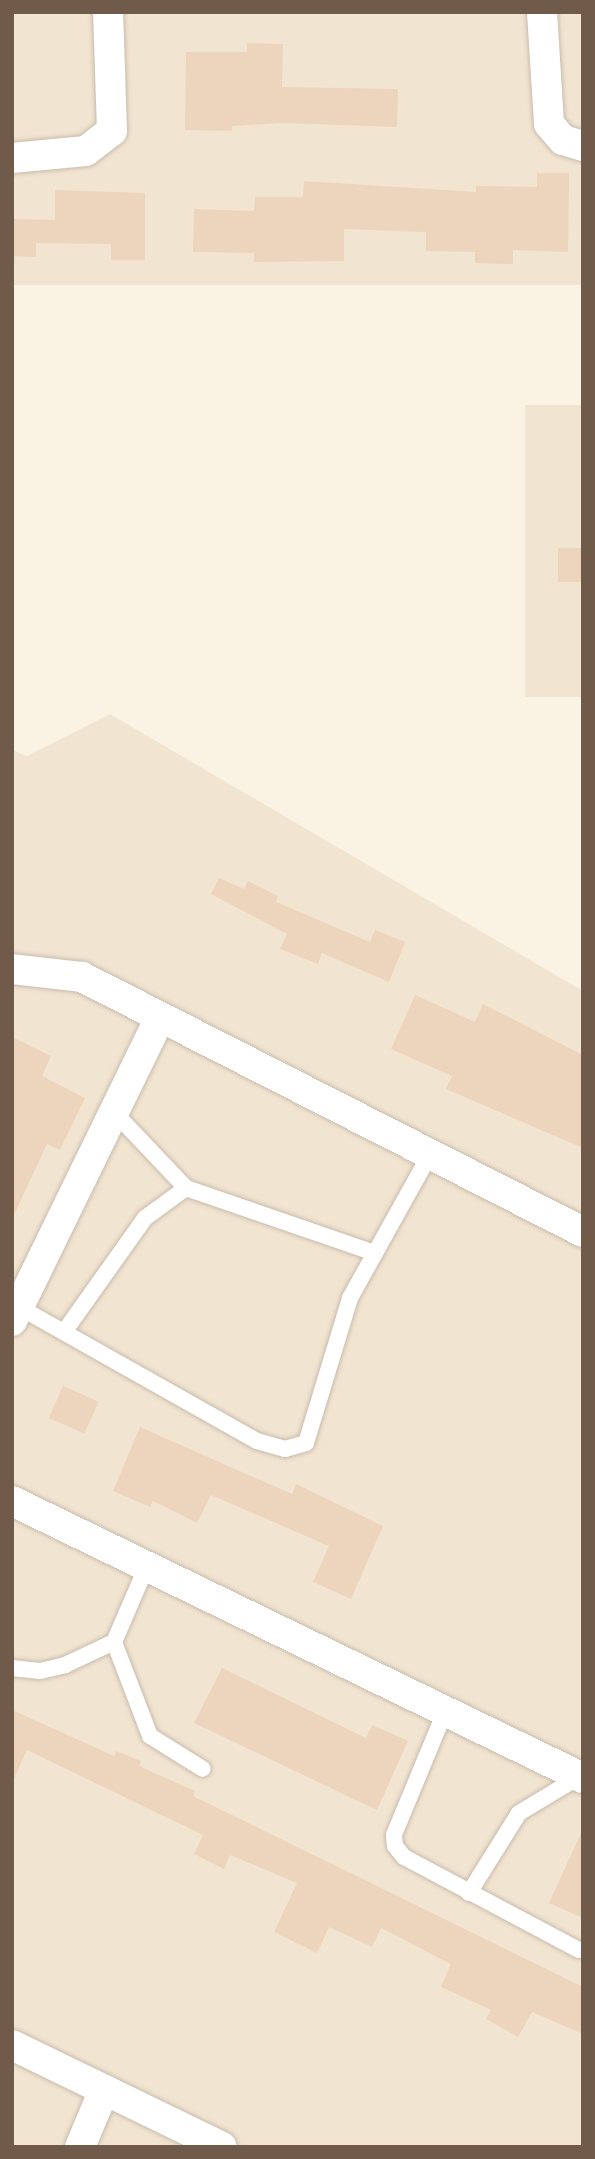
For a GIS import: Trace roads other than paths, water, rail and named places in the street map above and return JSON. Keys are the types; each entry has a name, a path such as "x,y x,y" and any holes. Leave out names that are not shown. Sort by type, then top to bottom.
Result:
{"street":[{"path":"12,158 86,151 112,131 108,12"},
{"path":"542,12 549,124 563,140 583,146"},
{"path":"12,968 82,977 583,1232"},
{"path":"16,1314 160,1017"},
{"path":"12,1501 444,1714 581,1777"},
{"path":"12,2045 222,2147"},
{"path":"80,2147 104,2090"}],"lane":[{"path":"114,1112 186,1188 375,1253"},
{"path":"16,1314 64,1332 257,1441 285,1449 306,1443 350,1298 430,1154"},
{"path":"64,1332 145,1218 186,1188"},
{"path":"12,1668 40,1671 65,1665 114,1642 146,1568"},
{"path":"114,1642 150,1736 203,1769"},
{"path":"444,1714 394,1835 395,1846 404,1857 579,1950"},
{"path":"469,1893 519,1813 581,1777"}]}
